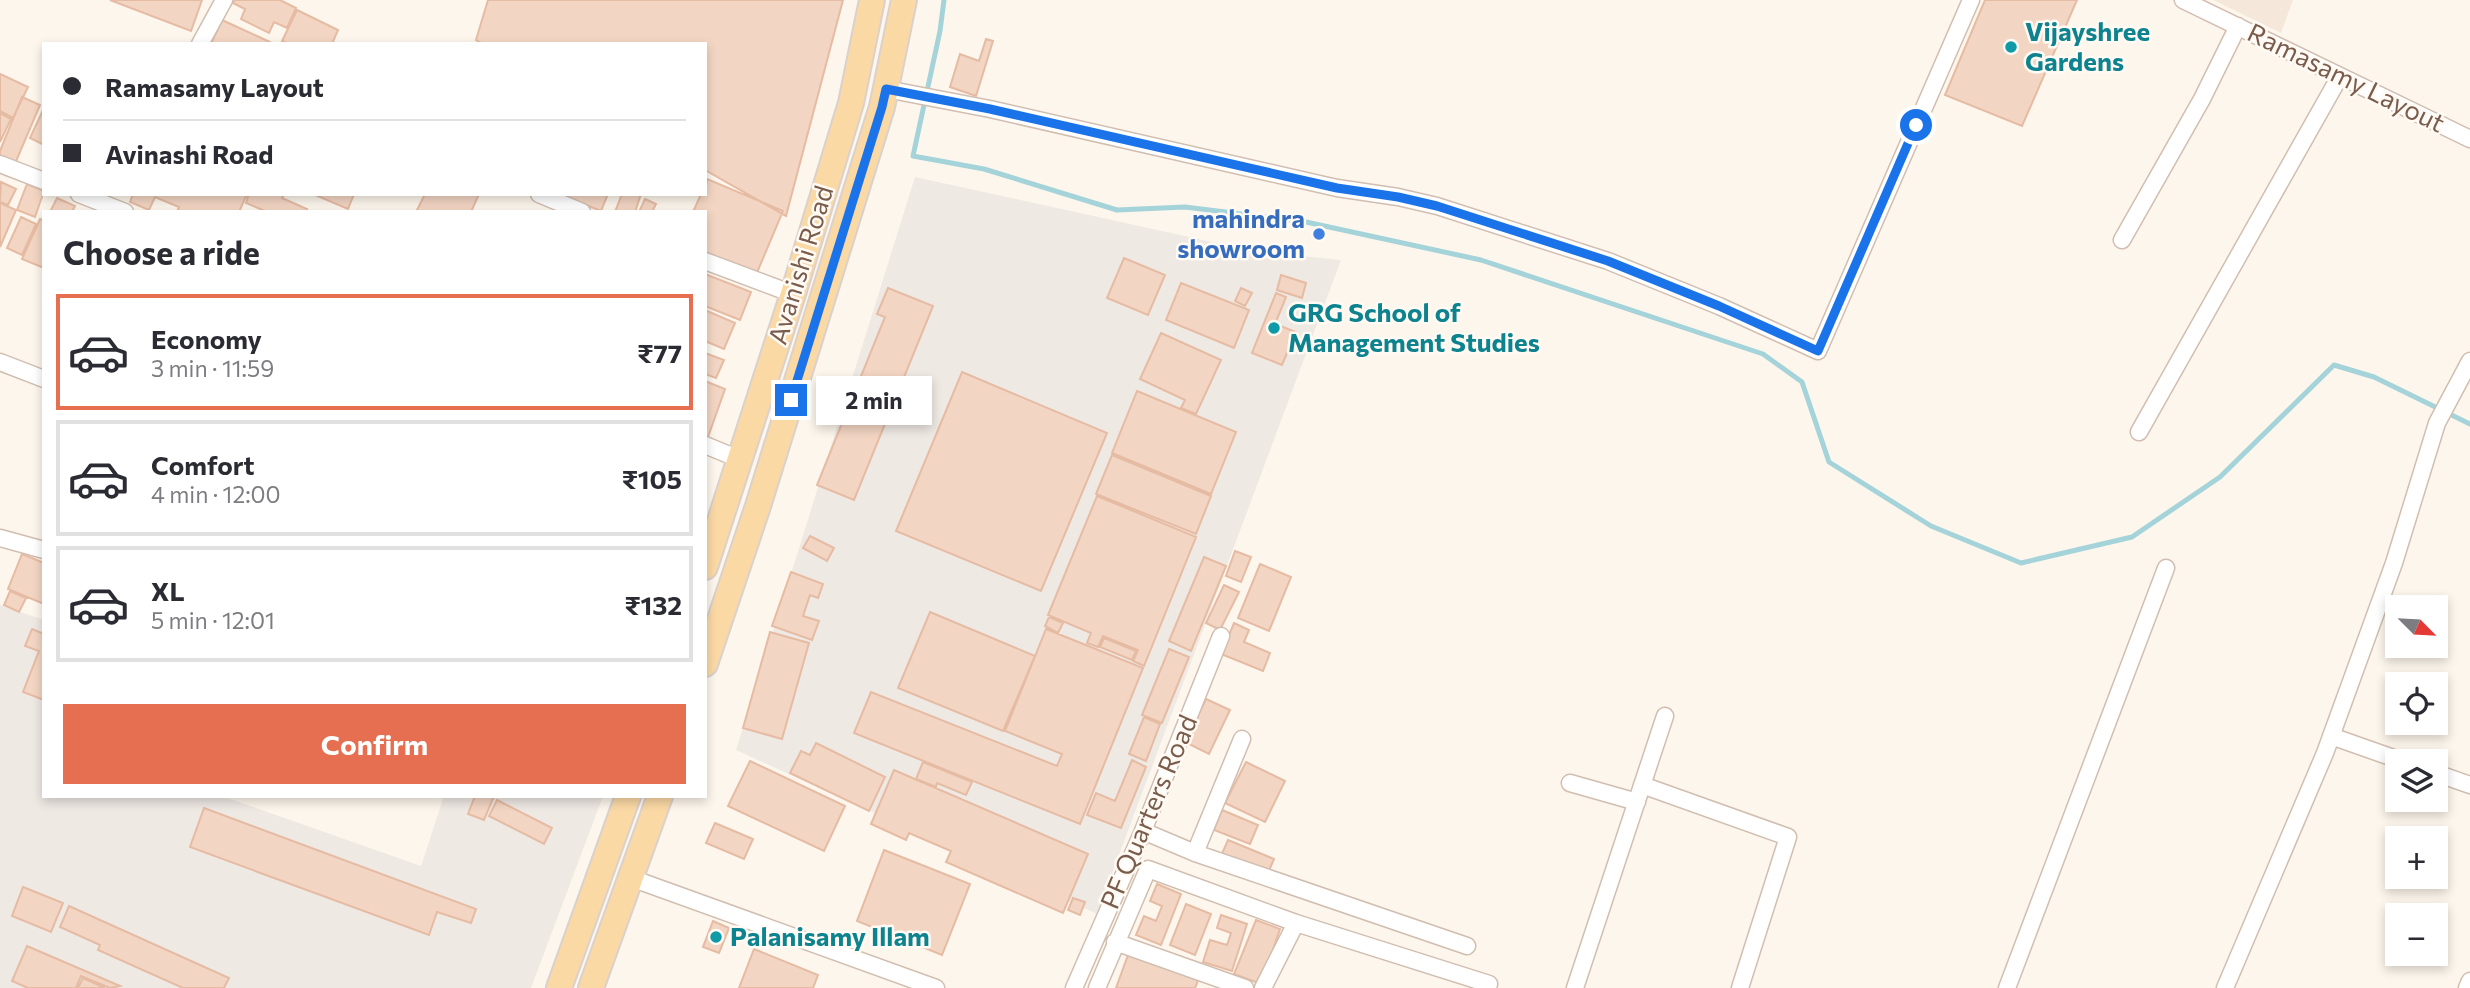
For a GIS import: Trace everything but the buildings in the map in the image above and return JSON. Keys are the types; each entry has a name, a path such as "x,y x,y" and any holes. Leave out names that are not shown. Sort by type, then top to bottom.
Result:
{"main road":[{"name":"Avanishi Road","path":"707,561 851,103 873,0"},
{"path":"707,658 758,506 882,107 904,0"},
{"path":"559,988 627,798"},
{"path":"591,988 659,798"}],"street":[{"path":"201,42 224,0"},
{"path":"886,89 928,96 1337,188 1437,206 1608,261 1719,306 1818,351 1971,0"},
{"name":"Ramasamy Layout","path":"2183,0 2470,139"},
{"path":"2122,240 2202,99 2238,26"},
{"path":"2139,432 2340,76"},
{"path":"0,164 42,180"},
{"path":"87,196 118,204"},
{"path":"544,196 578,210"},
{"path":"707,262 793,294"},
{"path":"2225,988 2331,736 2394,563 2439,419 2470,360"},
{"path":"0,362 42,378"},
{"path":"707,446 739,459"},
{"path":"0,538 42,549"},
{"path":"2007,988 2166,568"},
{"name":"PF Quarters Road","path":"1074,988 1143,831 1221,636"},
{"path":"1576,988 1665,716"},
{"path":"2331,736 2385,755"},
{"path":"1195,853 1242,739"},
{"path":"2448,777 2470,785"},
{"path":"1570,783 1637,802"},
{"path":"1642,785 1788,837 1740,988"},
{"path":"1143,831 1195,853 1467,946"},
{"path":"1097,988 1148,869 1296,923 1489,984 1487,988"},
{"path":"631,878 936,988"},
{"path":"1263,988 1296,923"},
{"path":"1115,942 1219,984 1245,988"},
{"path":"2467,988 2470,981"}],"shaded area":[{"path":"2213,0 2293,0 2281,33"},
{"path":"915,177 1253,251 1341,260 1097,914 736,750"},
{"path":"0,605 42,619 42,798 228,798 421,866 443,798 602,798 531,988 0,988"}],"waterway":[{"path":"944,0 940,31 913,156 984,169 1117,210 1185,207 1306,222 1481,260 1763,354 1802,382 1829,462 1931,526 2021,563 2132,537 2220,477 2334,365 2374,377 2470,424"}],"place":[{"name":"Vijayshree Gardens","path":"2011,47"},
{"name":"mahindra showroom","path":"1319,234"},
{"name":"GRG School of Management Studies","path":"1274,328"},
{"name":"Palanisamy Illam","path":"716,937"}],"route":[{"path":"791,400 886,89 1055,123 1337,188 1437,206 1608,261 1719,306 1818,351 1916,125"}]}
